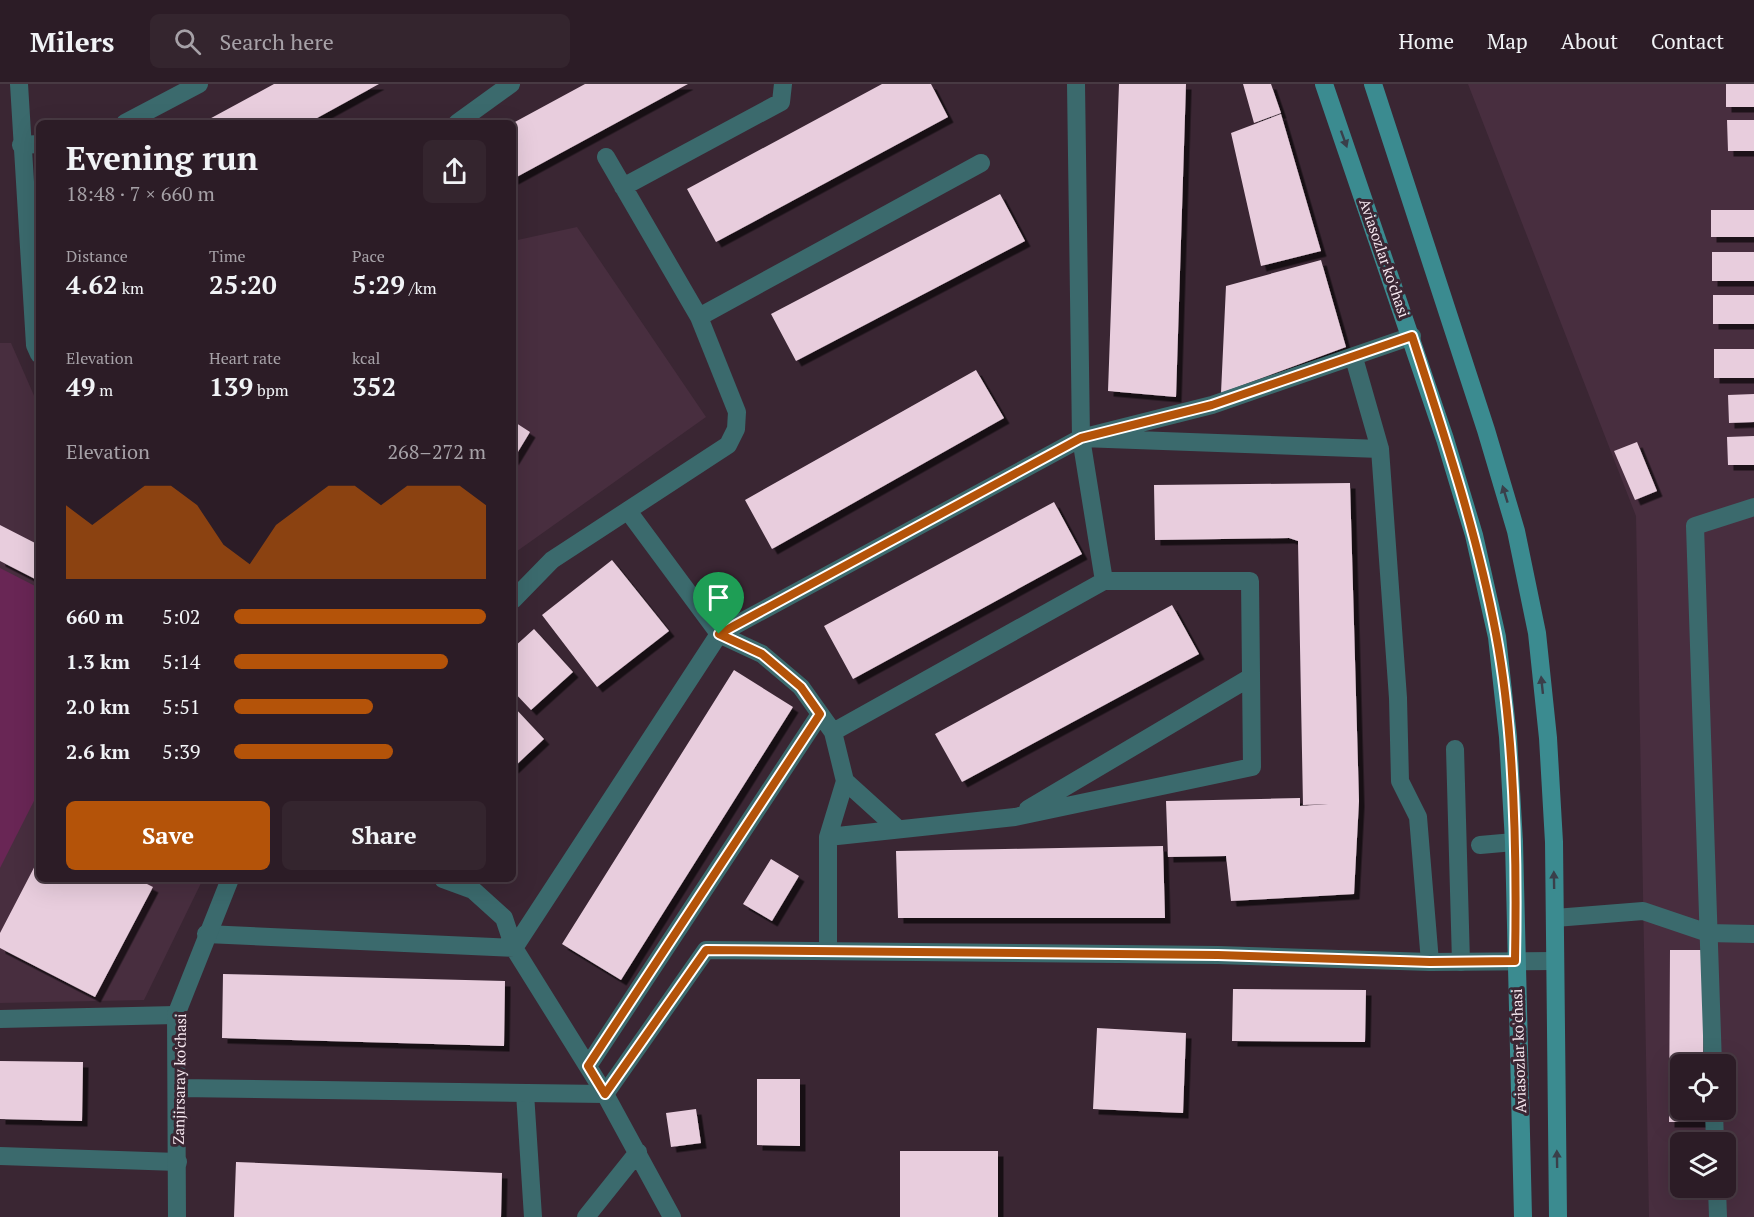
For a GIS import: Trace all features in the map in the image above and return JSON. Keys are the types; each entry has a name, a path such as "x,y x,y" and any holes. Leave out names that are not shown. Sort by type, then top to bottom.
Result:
{"main road":[{"name":"Aviasozlar ko'chasi","path":"1324,84 1412,336 1474,535 1497,637 1508,737 1514,842 1515,961 1523,1217"},
{"path":"1373,84 1486,430 1516,531 1537,633 1548,738 1555,918 1558,1217"}],"street":[{"path":"19,84 30,145 36,347"},
{"path":"130,120 200,84"},
{"path":"462,120 511,84"},
{"path":"623,187 781,102 783,84"},
{"path":"1076,84 1081,438 1104,580"},
{"path":"516,597 552,560 728,445 736,429 737,412 699,317 606,157"},
{"path":"699,317 981,163"},
{"path":"514,948 719,634 1081,438 1212,405 1354,358 1412,336"},
{"path":"1354,358 1380,449 1398,698 1400,781 1418,817 1430,962"},
{"path":"1081,438 1380,449"},
{"path":"1713,1054 1695,526 1754,507"},
{"path":"628,511 719,634 762,654 801,687 833,732 845,781 828,837 828,950"},
{"path":"828,837 1014,817 1252,767 1250,581 1104,580 833,732"},
{"path":"1014,817 1251,677"},
{"path":"588,1066 820,714"},
{"path":"1455,749 1461,962"},
{"path":"845,781 898,829"},
{"path":"1480,845 1514,842"},
{"name":"Zanjirsaray ko'chasi","path":"177,1217 176,1015 206,934 229,882"},
{"path":"451,882 474,890 504,918 514,948 605,1094 672,1217"},
{"path":"1555,918 1643,911 1708,933 1754,934"},
{"path":"206,934 514,948"},
{"path":"605,1094 706,950 1218,955 1430,962 1555,961"},
{"path":"0,1019 176,1015"},
{"path":"178,1088 605,1094"},
{"path":"525,1093 533,1217"},
{"path":"586,1217 638,1152"},
{"path":"0,1156 178,1162"},
{"path":"1717,1198 1718,1217"}],"shaded area":[{"path":"1468,84 1754,84 1754,1217 1649,1217 1636,516"},
{"path":"577,227 706,417 516,552 516,240"},
{"path":"0,343 11,343 36,400 36,882 202,882 144,1000 0,1003"},
{"path":"0,568 36,586 36,797 0,868"}],"building":[{"path":"274,84 379,84 313,120 208,120"},
{"path":"585,84 688,84 516,177 516,121"},
{"path":"882,84 931,84 948,117 716,242 687,189"},
{"path":"1119,84 1186,84 1176,397 1108,391"},
{"path":"1243,84 1271,84 1281,113 1254,123"},
{"path":"1726,84 1754,84 1754,107 1726,107"},
{"path":"1281,114 1321,251 1261,266 1231,133"},
{"path":"1727,120 1754,120 1754,151 1728,151"},
{"path":"1000,194 1025,241 796,361 771,314"},
{"path":"1711,210 1754,210 1754,237 1711,237"},
{"path":"1712,252 1754,252 1754,281 1712,281"},
{"path":"1321,260 1346,347 1221,393 1226,286"},
{"path":"1713,295 1754,295 1754,324 1713,324"},
{"path":"1714,349 1754,349 1754,378 1714,378"},
{"path":"976,370 1004,418 772,549 745,500"},
{"path":"1754,394 1754,422 1729,423 1728,395"},
{"path":"516,423 530,432 516,455"},
{"path":"1754,436 1754,465 1728,465 1727,437"},
{"path":"1637,442 1657,491 1635,500 1614,451"},
{"path":"1350,483 1359,801 1354,894 1231,901 1226,856 1168,857 1166,801 1300,798 1300,806 1328,804 1303,805 1298,541 1289,538 1155,540 1154,485"},
{"path":"1054,502 1082,554 853,679 824,626"},
{"path":"0,525 36,543 36,579 0,561"},
{"path":"612,560 669,631 597,687 542,615"},
{"path":"1172,605 1199,654 962,782 935,734"},
{"path":"534,629 573,672 531,710 516,694 516,645"},
{"path":"734,670 793,707 621,980 562,944"},
{"path":"516,709 544,739 516,765"},
{"path":"1163,846 1165,918 898,918 896,851"},
{"path":"771,859 799,876 772,921 743,904"},
{"path":"36,864 36,882 143,882 153,887 95,997 0,948 0,933"},
{"path":"1670,950 1704,950 1703,1054 1670,1054 1670,1120 1703,1120 1703,1122 1669,1122"},
{"path":"223,974 505,981 504,1046 222,1038"},
{"path":"1233,989 1366,990 1365,1042 1232,1041"},
{"path":"1097,1028 1186,1033 1183,1113 1093,1109"},
{"path":"0,1061 83,1062 82,1121 0,1119"},
{"path":"757,1079 800,1079 800,1146 757,1145"},
{"path":"696,1109 701,1143 671,1147 666,1113"},
{"path":"900,1151 998,1151 998,1217 900,1217"},
{"path":"236,1162 502,1173 501,1217 234,1217"}],"route":[{"path":"1412,336 1474,535 1497,637 1508,737 1514,842 1515,961 1430,962 1218,955 706,950 605,1094 588,1066 820,714 801,687 762,654 719,634 1081,438 1212,405 1354,358 1412,336"}]}
